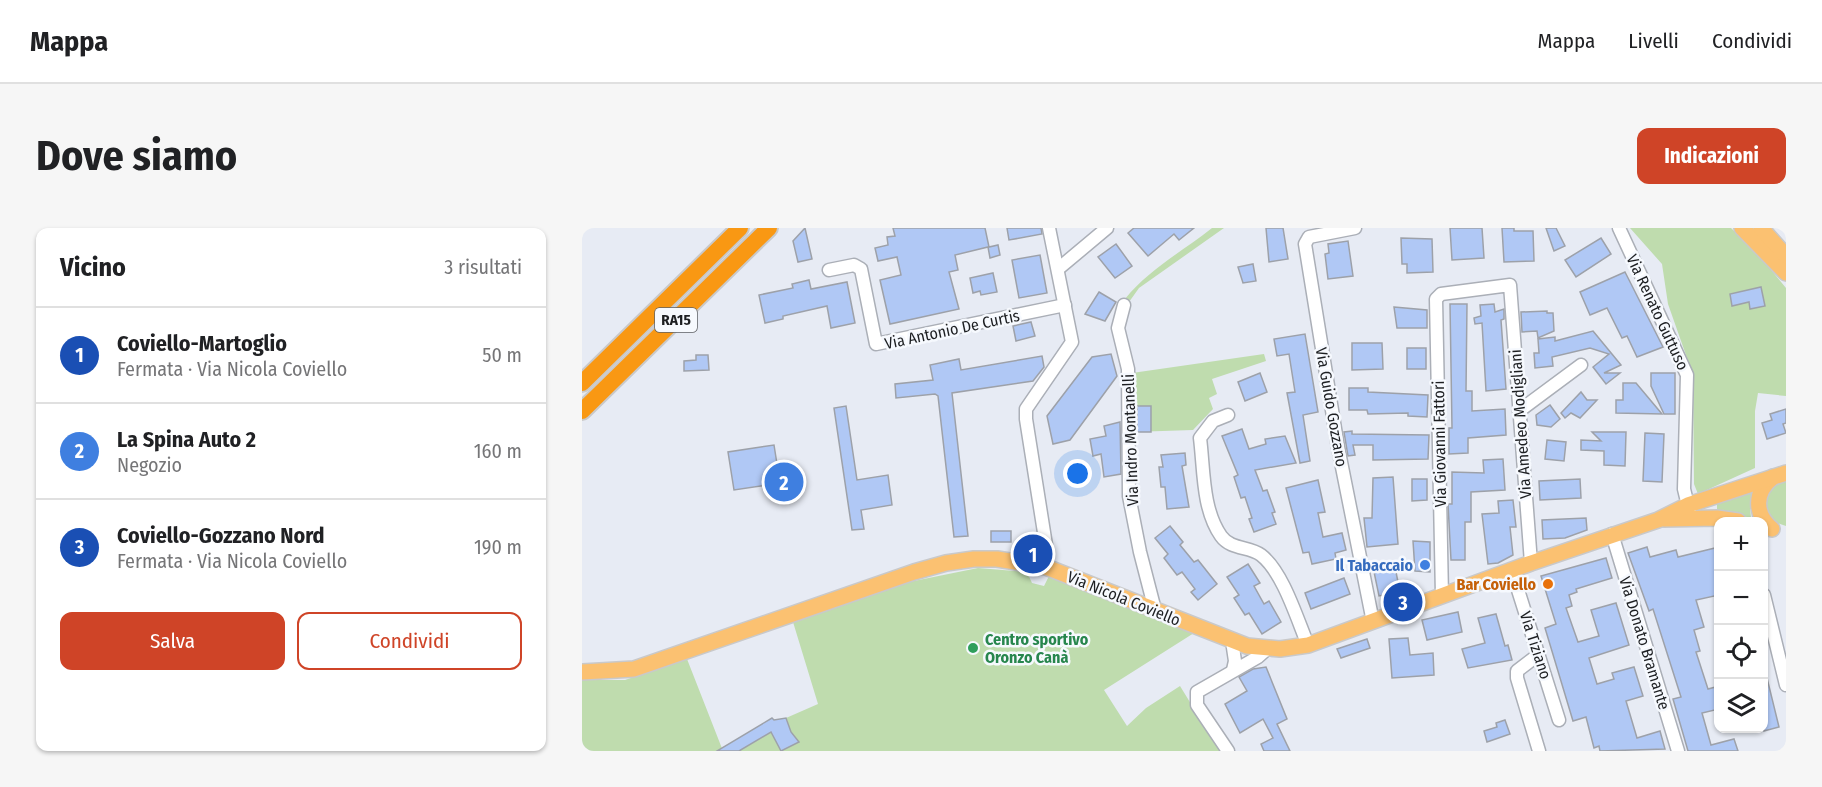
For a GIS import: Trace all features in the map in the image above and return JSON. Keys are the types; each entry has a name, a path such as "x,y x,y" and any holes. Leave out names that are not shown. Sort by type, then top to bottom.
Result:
{"highway":[{"name":"RA15","path":"582,383 740,228"},
{"name":"RA15","path":"582,411 769,228"}],"main road":[{"path":"1742,228 1786,273"},
{"path":"1761,228 1786,256"},
{"name":"Via Nicola Coviello","path":"582,672 634,669 946,563 997,559 1046,567 1232,641 1267,650 1308,645 1612,534 1689,512 1714,496 1781,473"},
{"path":"1778,531 1762,518 1758,503 1762,488 1781,473"},
{"path":"1714,496 1711,508 1716,517"},
{"path":"1689,512 1714,517"}],"street":[{"path":"1046,567 1046,545 1026,409 1072,342 1049,228"},
{"path":"1058,269 1107,228"},
{"name":"Via Guido Gozzano","path":"1355,228 1309,237 1305,244 1338,447 1373,622"},
{"name":"Via Renato Guttuso","path":"1619,228 1688,375 1684,489 1689,512"},
{"name":"Via Antonio De Curtis","path":"829,270 854,264 861,269 876,344 1065,305"},
{"name":"Via Amedeo Modigliani","path":"1441,294 1510,285 1531,563"},
{"name":"Via Giovanni Fattori","path":"1441,294 1436,299 1442,596"},
{"name":"Via Indro Montanelli","path":"1124,305 1118,328 1128,369 1129,496 1155,610"},
{"path":"1519,411 1581,365"},
{"path":"1228,415 1213,421 1200,438 1209,511 1222,538 1231,545 1259,554 1276,572 1308,645"},
{"name":"Via Donato Bramante","path":"1612,534 1678,751"},
{"name":"Via Tiziano","path":"1512,571 1559,720"},
{"path":"1768,611 1786,685"},
{"path":"1232,641 1235,661 1233,670"},
{"path":"1228,751 1195,698 1201,687 1267,650"},
{"path":"1538,655 1517,671 1517,678 1539,751"}],"green space":[{"path":"1212,228 1224,228 1139,288 1129,302 1125,299 1155,270"},
{"path":"1630,228 1731,228 1764,261 1786,288 1786,396 1758,393 1755,411 1755,468 1698,494 1694,484 1693,375 1668,304 1662,264"},
{"path":"1264,354 1266,361 1212,379 1217,394 1209,398 1213,409 1193,430 1132,432 1133,403 1137,397 1132,373"},
{"path":"1786,481 1786,526 1769,520 1764,501 1772,487"},
{"path":"1756,490 1750,506 1751,517 1717,510 1717,503"},
{"path":"978,568 1027,572 1032,583 1044,586 1049,576 1194,633 1104,690 1127,726 1146,708 1180,686 1220,751 739,751 788,722 786,718 818,704 793,622 904,583"},
{"path":"687,659 723,751 582,751 582,680 625,680"}],"building":[{"path":"805,228 812,259 798,262 793,241"},
{"path":"893,228 985,228 989,247 998,245 1000,255 990,258 988,247 955,255 958,270 949,272 959,309 890,324 880,280 901,275 897,257 878,261 875,248 888,245 887,237 895,236"},
{"path":"1007,228 1041,228 1042,234 1009,240"},
{"path":"1134,228 1194,228 1179,240 1174,234 1148,256 1128,233"},
{"path":"1266,228 1283,228 1288,259 1269,262"},
{"path":"1450,228 1482,228 1484,258 1452,260"},
{"path":"1502,228 1514,228 1514,231 1533,231 1534,261 1504,262"},
{"path":"1546,228 1556,228 1565,246 1554,251"},
{"path":"1401,238 1432,239 1433,272 1407,273 1407,264 1402,264"},
{"path":"1601,238 1611,254 1576,277 1565,260"},
{"path":"1348,241 1353,276 1328,279 1325,254 1329,253 1328,244"},
{"path":"1116,244 1132,266 1115,278 1098,257"},
{"path":"1040,255 1047,293 1019,298 1012,260"},
{"path":"1253,264 1256,281 1243,283 1238,267"},
{"path":"1625,272 1663,347 1637,357 1627,336 1622,338 1607,308 1590,315 1580,292"},
{"path":"993,273 997,292 981,295 980,291 973,293 970,278"},
{"path":"809,280 811,289 847,282 855,323 831,328 827,306 783,316 783,319 765,323 759,295 793,288 792,284"},
{"path":"1761,287 1765,306 1750,309 1749,302 1732,306 1730,294"},
{"path":"1099,292 1116,302 1105,321 1085,314"},
{"path":"1450,304 1467,304 1466,391 1472,391 1472,411 1505,409 1506,435 1468,438 1468,453 1449,454 1449,428 1452,428"},
{"path":"1494,304 1495,312 1504,309 1504,319 1501,320 1506,389 1486,391 1482,323 1475,324 1474,318 1481,316 1480,305"},
{"path":"1394,307 1427,310 1427,328 1397,328"},
{"path":"1547,311 1547,313 1553,313 1554,331 1538,338 1537,331 1522,332 1521,312"},
{"path":"1031,322 1035,336 1016,341 1013,326"},
{"path":"1593,331 1621,365 1604,373 1620,373 1606,384 1593,367 1609,354 1590,348 1552,357 1553,366 1535,368 1534,353 1539,353 1538,339 1555,337 1555,341"},
{"path":"1305,334 1318,412 1303,415 1310,461 1300,463 1287,393 1295,392 1289,354 1277,356 1274,339"},
{"path":"1352,343 1382,343 1383,369 1352,370"},
{"path":"1407,348 1426,348 1426,369 1407,369"},
{"path":"1111,354 1117,376 1070,440 1053,444 1047,416 1092,357"},
{"path":"696,355 708,355 709,370 684,371 684,361 696,360"},
{"path":"1042,356 1044,367 1033,381 952,393 968,536 954,537 938,396 935,394 896,398 895,384 933,380 930,365 959,359 961,370"},
{"path":"1260,373 1267,392 1245,401 1238,382"},
{"path":"1651,373 1675,373 1675,414 1664,414 1651,386"},
{"path":"1623,383 1636,383 1662,414 1616,413 1616,400 1623,400"},
{"path":"1349,388 1368,388 1368,392 1428,395 1427,417 1408,416 1408,413 1368,414 1367,410 1349,410"},
{"path":"1581,392 1587,400 1597,400 1580,418 1571,413 1565,418 1561,413"},
{"path":"1550,405 1560,419 1551,427 1537,425 1536,415"},
{"path":"846,406 857,480 888,475 892,505 861,510 864,529 852,530 834,408"},
{"path":"1137,406 1151,406 1151,432 1137,432"},
{"path":"1786,409 1786,423 1783,424 1786,433 1767,439 1762,423 1772,420 1770,414"},
{"path":"1120,422 1121,474 1104,477 1101,454 1093,456 1090,439 1106,436 1104,426"},
{"path":"1242,429 1249,449 1266,444 1265,439 1285,436 1296,463 1255,470 1263,491 1267,490 1275,512 1272,513 1276,524 1254,532 1245,497 1241,498 1234,477 1238,475 1222,436"},
{"path":"1352,431 1352,434 1429,435 1428,459 1373,460 1373,445 1353,445 1355,455 1348,456 1344,432"},
{"path":"1592,432 1626,432 1625,466 1604,465 1604,451 1581,450 1581,440 1601,441"},
{"path":"1645,433 1664,434 1662,482 1643,481"},
{"path":"1547,440 1566,442 1564,461 1545,459"},
{"path":"774,445 780,483 734,490 728,452"},
{"path":"1185,453 1186,465 1182,466 1189,507 1167,509 1165,487 1161,487 1159,467 1163,467 1161,455"},
{"path":"1503,459 1505,490 1471,492 1471,522 1465,522 1465,560 1451,560 1448,504 1452,504 1452,472 1484,473 1483,460"},
{"path":"1393,477 1398,544 1367,547 1364,518 1372,518 1373,478"},
{"path":"1412,479 1427,479 1427,500 1412,501"},
{"path":"1580,479 1581,498 1540,500 1539,481"},
{"path":"1318,480 1325,512 1318,513 1323,537 1342,533 1346,550 1335,553 1336,559 1312,564 1309,552 1303,553 1286,488"},
{"path":"1513,500 1516,527 1510,527 1513,555 1498,563 1488,564 1482,514 1499,513 1498,501"},
{"path":"1586,518 1587,530 1565,538 1543,539 1542,520"},
{"path":"1170,526 1183,542 1180,545 1194,562 1198,560 1217,584 1198,600 1191,592 1195,589 1182,572 1177,575 1164,558 1168,554 1155,538"},
{"path":"991,531 1011,531 1011,542 991,542"},
{"path":"1413,541 1430,542 1430,572 1415,571"},
{"path":"1647,547 1650,557 1676,550 1678,557 1714,548 1714,596 1696,600 1704,627 1694,630 1700,651 1696,652 1708,689 1714,687 1714,710 1702,713 1711,745 1734,739 1738,751 1688,751 1673,699 1681,697 1653,609 1649,611 1628,553"},
{"path":"1606,558 1612,578 1576,589 1577,592 1569,595 1572,606 1566,608 1578,642 1599,636 1591,610 1616,603 1629,645 1589,658 1597,684 1614,679 1612,673 1634,667 1643,696 1626,701 1637,738 1660,731 1665,749 1600,751 1599,746 1594,748 1586,717 1573,721 1545,628 1556,624 1541,576"},
{"path":"1394,562 1400,592 1379,596 1373,567"},
{"path":"1248,564 1260,583 1254,586 1264,604 1269,601 1281,622 1262,634 1249,613 1245,615 1234,598 1239,595 1227,577"},
{"path":"1344,578 1350,594 1311,609 1305,593"},
{"path":"1458,612 1462,632 1427,640 1422,620"},
{"path":"1496,614 1505,646 1508,645 1512,660 1468,668 1462,649 1485,643 1478,618"},
{"path":"1408,638 1410,655 1433,653 1434,675 1392,678 1389,639"},
{"path":"1367,639 1370,648 1341,658 1337,649"},
{"path":"1266,667 1287,719 1277,724 1290,751 1264,751 1261,744 1273,738 1263,719 1240,733 1225,704 1247,691 1239,677 1253,669"},
{"path":"1768,682 1779,727 1768,730"},
{"path":"772,718 774,720 786,718 791,732 799,742 781,751 771,732 739,751 717,751"},
{"path":"1505,720 1510,734 1487,742 1484,731 1497,727 1496,723"}],"place":[{"name":"La Spina Auto 2","path":"784,482"},
{"name":"Coviello-Martoglio","path":"1033,554"},
{"name":"Il Tabaccaio","path":"1425,565"},
{"name":"Bar Coviello","path":"1548,584"},
{"name":"Coviello-Gozzano Nord","path":"1403,602"},
{"name":"Centro sportivo Oronzo Canà","path":"973,648"}]}
